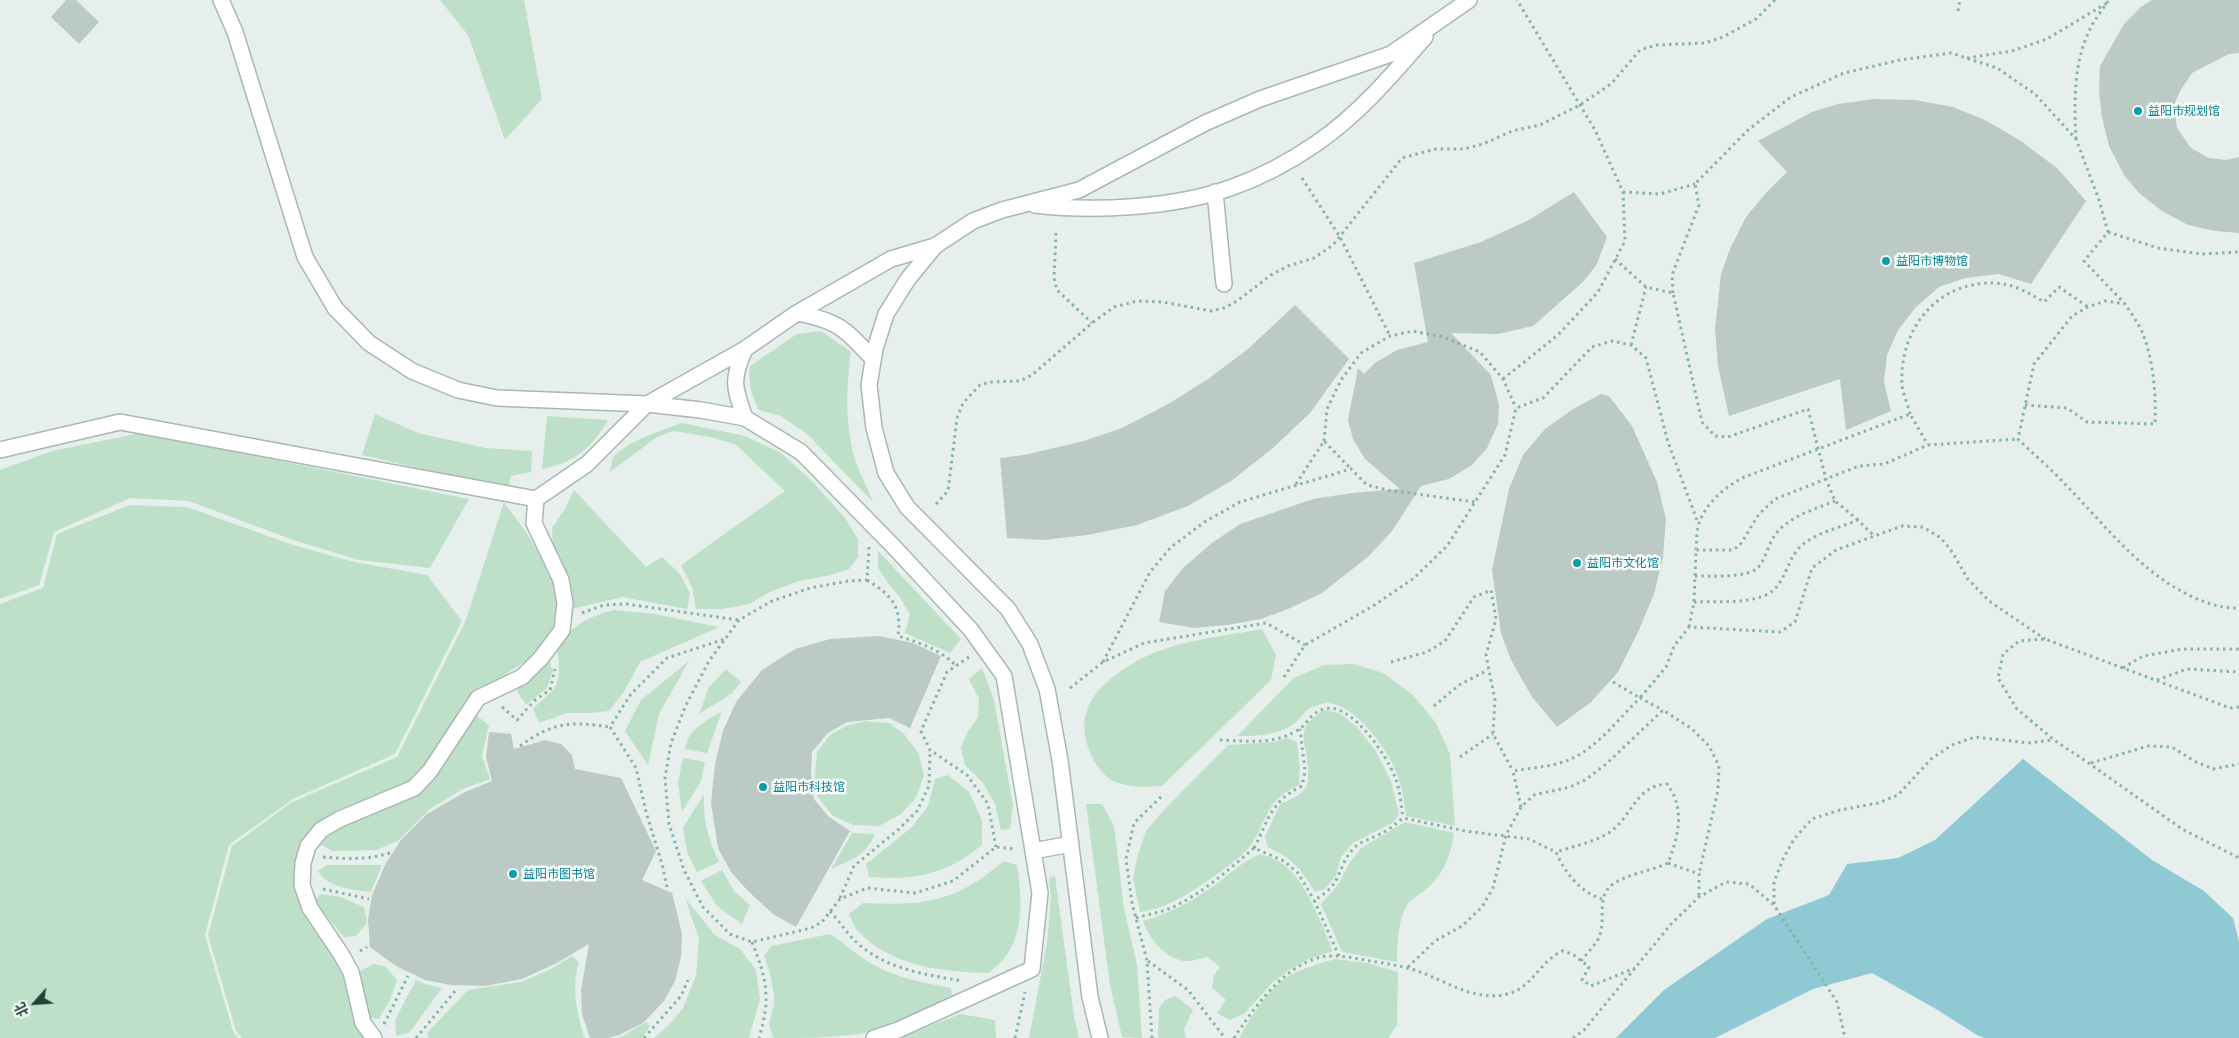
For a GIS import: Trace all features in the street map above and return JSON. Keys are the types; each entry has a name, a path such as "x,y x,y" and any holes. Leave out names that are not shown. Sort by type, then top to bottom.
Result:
{"street":[{"path":"221,0 235,32 305,257 335,308 369,343 412,371 466,391 497,398 648,404 701,410 744,418 801,452 871,523 971,630 1004,676 1040,893 1032,969 898,1030 874,1038"},
{"path":"0,450 120,422 536,499 587,464 648,404 745,349 797,313 891,259 935,246 973,221 1002,210 1079,190 1205,123 1260,99 1390,54 1469,0"},
{"path":"1028,204 1056,208 1137,205 1189,198 1230,188 1276,167 1317,143 1355,112 1391,77 1437,23"},
{"path":"1215,192 1224,284"},
{"path":"935,246 908,279 886,314 873,359 869,385 874,428 886,473 907,507 1008,609 1030,644 1047,689 1060,760 1090,997 1100,1038"},
{"path":"797,313 821,318 844,328 873,359"},
{"path":"744,418 735,388 736,369 745,349"},
{"path":"378,1034 363,1023 350,972 341,954 310,908 302,885 305,856 308,846 321,830 340,819 414,788 430,772 478,698 522,677 541,658 562,630 564,603 561,580 534,523 536,499"},
{"path":"1033,851 1071,844"}],"path":[{"path":"1503,380 1558,335 1598,292 1625,241 1623,192 1595,130 1518,0"},
{"path":"936,504 948,491 957,418 964,403 980,385 990,382 1020,381 1032,375 1092,322 1114,307 1137,300 1177,304 1211,311 1224,308 1280,271 1314,258 1333,245 1402,158 1436,148 1464,149 1483,144 1512,131 1540,124 1580,106 1611,84 1640,50 1656,45 1706,43 1723,37 1756,19 1775,0"},
{"path":"1958,10 1960,0"},
{"path":"1966,58 2012,51 2047,39 2108,2"},
{"path":"2108,2 2093,24 2079,62 2074,99 2076,139 2099,200 2108,232"},
{"path":"1623,192 1660,194 1695,184 1748,130 1791,97 1844,73 1900,60 1951,52 1997,68 2035,94 2076,139"},
{"path":"1302,178 1340,238 1390,336"},
{"path":"1695,184 1699,206 1672,275 1673,293 1702,422 1715,436 1728,437 1808,409 1826,479 1835,501 1874,536"},
{"path":"2108,232 2158,248 2202,254 2239,252"},
{"path":"2025,405 2067,408 2087,422 2155,424 2156,398 2153,369 2143,333 2125,304 2084,261 2108,232"},
{"path":"1056,233 1054,278 1057,290 1092,322"},
{"path":"1615,259 1646,287 1673,293"},
{"path":"1928,445 1910,414 1902,385 1905,357 1913,328 1932,305 1952,291 1975,284 1996,283 2020,288 2044,302 2059,287 2088,307"},
{"path":"1631,345 1646,287"},
{"path":"2018,439 2034,364 2072,316 2088,307 2105,301 2125,304"},
{"path":"1284,677 1305,645 1373,606 1414,578 1447,546 1505,455 1516,408 1503,380 1480,352 1442,337 1414,331 1390,336 1361,353 1341,380 1327,410 1324,442 1296,485"},
{"path":"1513,771 1566,761 1592,746 1640,698 1666,667 1674,646 1689,627 1694,602 1698,523 1668,442 1646,358 1631,345 1612,341 1592,347 1543,398 1516,408"},
{"path":"1698,523 1711,502 1723,489 1742,478 1910,414"},
{"path":"1696,550 1733,550 1740,545 1759,514 1775,499 1860,466 1884,464 1928,445 2018,439 2062,481 2120,544 2145,566 2178,590 2207,603 2231,609 2239,608"},
{"path":"1324,442 1367,485 1386,490 1475,502"},
{"path":"1103,662 1150,572 1171,547 1206,521 1240,502 1351,469"},
{"path":"1695,576 1746,574 1756,569 1773,538 1783,526 1792,519 1835,501"},
{"path":"1694,602 1755,599 1769,594 1781,582 1798,549 1809,540 1858,520"},
{"path":"867,580 871,523"},
{"path":"1689,627 1780,632 1795,622 1812,568 1836,550 1902,526 1923,526 1941,538 1954,553 1967,578 1989,601 2045,639 2230,708 2239,707"},
{"path":"956,666 946,656 923,644 898,636 900,621 895,604 883,590 867,580 848,581 810,588 772,601 739,620 709,661 686,705 671,742 665,778 669,824 684,870 703,907 730,934 752,942 811,928 822,922 840,899 854,866 899,829 917,811 928,786 930,750 921,731 947,672 956,666 983,646"},
{"path":"1391,662 1427,652 1445,641 1474,597 1490,590 1496,619 1486,655 1495,700 1493,734 1513,771 1521,808"},
{"path":"562,630 582,613 604,606 626,604 739,620"},
{"path":"1070,688 1103,662 1144,643 1266,623 1305,645"},
{"path":"610,727 631,694 667,658 725,639"},
{"path":"2045,639 2019,642 2003,654 1998,678 2017,709 2054,740 2182,829 2239,858"},
{"path":"2123,668 2143,656 2183,649 2239,649"},
{"path":"2156,680 2187,669 2239,672"},
{"path":"1434,706 1459,685 1488,670"},
{"path":"1613,682 1663,710 1692,729 1709,746 1718,766 1718,790 1699,874 1699,897"},
{"path":"1220,740 1259,742 1281,738 1300,730 1312,714 1326,708 1338,710 1357,722 1378,746 1396,777 1403,818"},
{"path":"1408,967 1436,941 1462,926 1482,906 1493,888 1506,835 1521,808 1534,795 1570,787 1585,780 1606,765 1663,710"},
{"path":"520,746 539,732 556,726 580,722 610,727 636,768 667,887"},
{"path":"1136,918 1166,910 1185,900 1221,876 1254,848 1276,804 1290,792 1302,786 1305,771 1300,730"},
{"path":"1460,757 1493,734"},
{"path":"1774,905 1774,882 1783,859 1794,839 1812,819 1840,810 1878,803 1898,795 1931,759 1952,745 1975,737 2028,743 2054,740"},
{"path":"2090,764 2148,746 2172,747 2194,761 2213,769 2239,764"},
{"path":"930,750 967,776 988,804 996,847"},
{"path":"1556,852 1608,834 1643,792 1655,785 1667,784 1675,795 1679,812 1677,839 1668,863 1652,871 1636,874 1615,883 1602,899 1600,936 1581,960"},
{"path":"1152,1038 1147,961 1136,918 1126,859 1134,823 1163,795"},
{"path":"1314,900 1327,894 1338,880 1344,860 1358,845 1384,832 1403,818 1465,831 1530,839 1556,852 1564,869 1588,895 1602,899"},
{"path":"840,899 867,888 915,893 953,881 996,847 1033,851"},
{"path":"1254,848 1284,861 1298,873 1314,900 1339,956"},
{"path":"305,856 352,859 378,857 390,853"},
{"path":"1668,863 1699,874"},
{"path":"1573,1038 1584,1030 1672,923 1699,897 1726,882 1749,884 1774,905 1837,1002 1846,1038"},
{"path":"302,885 369,899"},
{"path":"830,911 856,941 881,960 910,972 994,986"},
{"path":"752,942 765,974 767,999 759,1038"},
{"path":"1234,1038 1251,1012 1273,986 1299,968 1320,957 1339,956 1408,967 1465,991 1491,996 1508,994 1522,988 1550,956 1563,951 1574,955 1589,967 1582,980 1591,986 1635,968"},
{"path":"1147,961 1188,990 1225,1038"},
{"path":"1015,1038 1032,969"},
{"path":"378,1034 408,976"},
{"path":"644,1038 681,996 688,980"},
{"path":"416,1038 456,990"}],"green space":[{"path":"440,0 524,0 542,99 505,140 468,35"},
{"path":"821,331 851,352 847,394 850,436 856,463 873,502 807,434 781,416 759,410 752,394 749,378 750,366 797,334"},
{"path":"375,414 418,433 486,448 532,451 531,472 511,476 508,489 362,455"},
{"path":"547,416 608,420 595,439 581,453 564,463 542,469"},
{"path":"682,423 745,436 781,453 812,481 845,518 858,539 858,557 849,569 831,575 799,581 770,592 749,604 723,609 696,609 692,587 681,565 785,491 735,444 710,437 673,431 657,437 610,472 612,460 624,448 643,438"},
{"path":"141,433 469,499 430,568 359,560 293,540 189,501 130,498 54,532 39,585 0,599 0,470 52,451"},
{"path":"574,490 646,567 662,557 679,573 690,593 687,609 622,597 572,609 571,583 553,551 552,528 566,507"},
{"path":"504,502 528,535 555,583 558,617 540,652 466,700 424,769 404,786 325,818 304,842 296,869 298,900 313,926 332,950 345,977 365,1038 242,1038 236,1031 208,935 232,846 292,802 397,757 466,620"},
{"path":"130,505 187,507 293,545 354,562 427,575 462,621 395,754 293,799 229,845 205,935 233,1031 238,1038 0,1038 0,604 43,588 57,534"},
{"path":"878,551 961,639 950,653 905,633 910,614 878,568"},
{"path":"614,610 654,614 719,627 640,662 625,690 609,711 567,713 539,723 533,709 551,692 557,682 559,670 557,645 582,622 596,615"},
{"path":"1262,629 1276,655 1271,680 1162,786 1125,785 1113,781 1103,773 1091,755 1084,729 1088,707 1093,697 1110,679 1137,661 1171,647 1207,638"},
{"path":"549,661 553,671 547,688 526,705 518,693 516,685 539,663"},
{"path":"689,661 659,714 648,765 625,731 641,700"},
{"path":"1354,664 1383,673 1413,695 1436,723 1450,754 1455,826 1406,816 1399,779 1393,764 1379,741 1360,720 1338,705 1327,703 1312,707 1289,727 1275,733 1237,736 1294,678 1324,665"},
{"path":"982,668 994,700 1013,805 1010,829 1001,830 995,804 983,783 965,765 961,748 967,733 978,717 979,699 969,679"},
{"path":"726,669 741,682 731,694 699,714 709,687"},
{"path":"1325,710 1339,713 1357,727 1375,750 1391,781 1399,814 1394,822 1353,843 1341,857 1336,875 1325,889 1315,892 1296,865 1268,847 1265,837 1280,804 1298,795 1307,786 1308,764 1304,731 1314,718"},
{"path":"722,711 707,753 685,749 694,731 704,722"},
{"path":"474,714 489,725 482,756 490,779 463,789 430,809 398,841 376,850 332,851 319,843 336,825 398,802"},
{"path":"865,721 889,723 904,734 919,754 924,776 916,798 901,814 879,826 853,825 832,815 817,796 815,774 817,752 830,735 846,726"},
{"path":"1288,738 1297,742 1300,768 1299,785 1279,797 1273,804 1250,846 1235,861 1186,895 1163,906 1140,912 1133,878 1146,831 1161,813 1228,745 1273,742"},
{"path":"683,758 705,762 701,781 682,812 678,783"},
{"path":"948,775 969,792 982,820 982,845 955,863 929,873 886,878 869,877 866,864 912,827 928,806 935,779"},
{"path":"704,794 704,812 707,829 719,862 697,872 687,852 683,828"},
{"path":"1086,804 1102,804 1114,826 1124,908 1137,965 1142,1038 1122,1037 1110,985"},
{"path":"1405,822 1454,833 1451,849 1445,864 1437,878 1423,892 1410,901 1404,911 1399,933 1397,962 1342,952 1321,904 1338,885 1349,864 1361,848"},
{"path":"852,833 875,834 867,847 852,860 831,869"},
{"path":"1260,854 1278,861 1296,877 1311,901 1333,951 1309,959 1289,970 1273,982 1244,1014 1230,1020 1217,1013 1226,1000 1212,988 1214,975 1220,967 1207,957 1186,961 1170,956 1153,940 1143,921 1162,915 1187,903"},
{"path":"1004,861 1017,865 1020,887 1019,921 1017,932 1008,953 989,973 936,969 902,960 886,953 871,943 857,929 849,914 863,903 904,904 944,897 969,886"},
{"path":"327,865 382,865 371,892 334,885 318,871"},
{"path":"722,870 734,891 750,905 742,924 717,906 701,881"},
{"path":"1055,876 1074,1016 1079,1038 1029,1038 1047,943 1051,900 1049,878"},
{"path":"320,894 341,897 364,907 367,923 356,936 344,937 314,902"},
{"path":"685,898 715,935 740,949 756,970 760,999 749,1038 654,1038 669,1025 683,1008 696,976 699,939"},
{"path":"830,934 862,958 883,970 911,979 951,988 952,997 902,1021 870,1032 834,1037 774,1038 770,1022 774,1005 774,993 764,956 771,946"},
{"path":"572,956 579,962 575,991 581,1028 586,1038 429,1038 427,1033 468,990 521,982 551,969"},
{"path":"1335,959 1367,963 1398,972 1397,1025 1388,1038 1239,1038 1265,999 1284,979 1302,970"},
{"path":"373,964 385,966 397,980 390,1000 379,1019 369,1018 359,972"},
{"path":"416,980 442,988 409,1033 396,1036 395,1020"},
{"path":"1176,996 1193,1010 1184,1029 1186,1038 1158,1038 1159,1008 1165,1000"},
{"path":"960,1014 995,1020 996,1038 899,1038"},
{"path":"646,1022 650,1026 642,1038 616,1038 623,1036"}],"water":[{"path":"2023,759 2152,860 2204,891 2233,918 2239,942 2239,1038 1985,1038 1872,973 1813,989 1715,1038 1616,1038 1664,990 1767,919 1829,895 1847,864 1898,858 1935,840"}],"building":[{"path":"66,0 76,0 99,22 79,44 51,17"},
{"name":"益阳市规划馆","path":"2152,0 2239,0 2239,53 2229,54 2192,73 2180,91 2174,105 2177,128 2191,148 2209,158 2226,160 2239,157 2239,233 2215,231 2188,225 2162,211 2139,193 2124,175 2109,146 2102,117 2099,91 2100,66 2124,24 2141,7"},
{"name":"益阳市博物馆","path":"1874,99 1915,100 1953,107 1985,120 2021,141 2057,168 2086,201 2031,284 1999,274 1965,278 1939,287 1916,307 1898,330 1887,355 1884,382 1891,411 1846,430 1840,379 1729,416 1718,366 1715,329 1721,274 1730,249 1746,217 1787,172 1758,141 1812,112 1838,104"},
{"path":"1574,192 1607,237 1597,264 1583,282 1533,326 1498,334 1451,333 1491,375 1499,405 1498,424 1487,448 1472,465 1449,479 1421,486 1392,531 1369,556 1322,593 1261,619 1194,628 1159,622 1165,591 1184,567 1212,543 1240,524 1313,499 1352,493 1400,489 1365,459 1353,439 1348,420 1358,368 1364,374 1375,363 1397,350 1428,342 1414,263 1481,242 1527,221"},
{"path":"1295,305 1349,359 1310,413 1274,447 1231,481 1188,506 1137,525 1087,535 1043,540 1007,538 1000,458 1024,455 1084,441 1122,428 1170,403 1208,379 1248,349"},
{"name":"益阳市文化馆","path":"1601,394 1609,396 1632,426 1657,482 1666,519 1663,557 1654,594 1618,672 1591,702 1557,727 1532,697 1511,660 1501,633 1492,570 1509,489 1523,455 1545,429 1573,409"},
{"name":"益阳市科技馆","path":"879,636 913,643 941,656 910,728 889,718 847,722 828,733 812,752 811,774 814,799 828,816 850,831 796,927 773,914 748,891 731,872 718,848 711,803 715,764 723,731 736,702 762,670 795,649 830,639"},
{"name":"益阳市图书馆","path":"489,732 511,734 514,749 545,740 561,744 572,755 575,769 621,778 656,851 642,880 672,893 682,934 681,957 675,981 664,1001 643,1023 619,1035 608,1038 590,1038 582,1014 581,990 589,944 557,963 522,979 485,986 451,985 425,980 396,966 370,947 368,920 372,895 386,863 401,840 427,814 465,792 492,781 486,757"}],"place":[{"name":"益阳市规划馆","path":"2138,111"},
{"name":"益阳市博物馆","path":"1886,261"},
{"name":"益阳市文化馆","path":"1577,563"},
{"name":"益阳市科技馆","path":"763,787"},
{"name":"益阳市图书馆","path":"513,874"}]}
